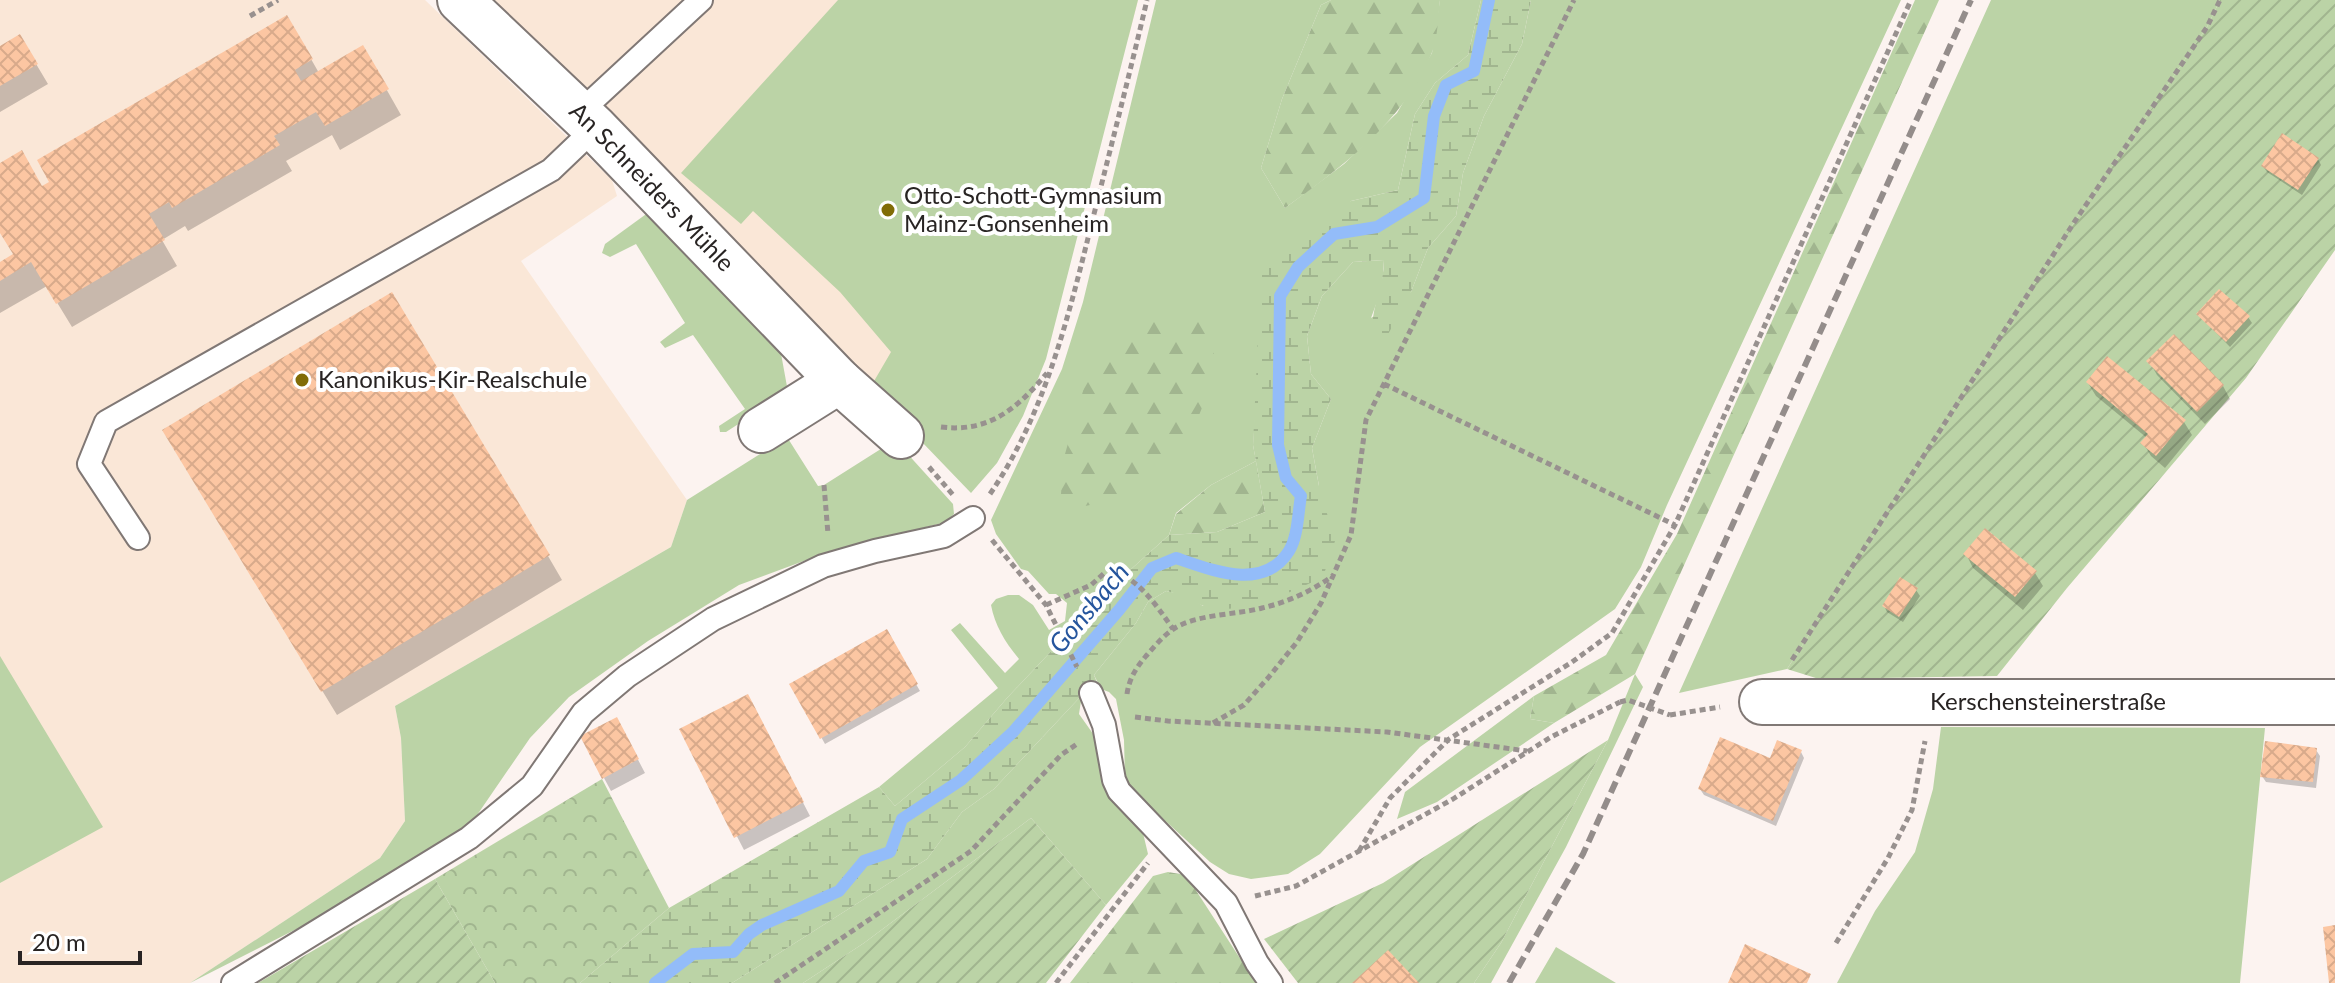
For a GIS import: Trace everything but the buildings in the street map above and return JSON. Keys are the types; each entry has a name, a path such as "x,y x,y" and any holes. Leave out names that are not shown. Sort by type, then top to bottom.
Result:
{"street":[{"name":"An Schneiders Mühle","path":"460,0 587,120 839,381 894,428"},
{"path":"761,430 839,381"},
{"name":"Kerschensteinerstraße","path":"1747,703 2335,702"}],"lane":[{"path":"138,538 89,464 106,422 551,170 587,120 701,0"},
{"path":"233,983 469,838 532,786 583,713 627,676 713,619 823,566 944,536 973,518"},
{"path":"1091,693 1104,725 1114,780 1119,791 1226,903 1271,983"}],"path":[{"path":"250,16 278,0"},
{"path":"973,518 1009,466 1053,366 1147,0"},
{"path":"1213,723 1244,705 1297,642 1321,603 1351,535 1366,420 1574,0"},
{"path":"1359,851 1390,798 1449,739 1572,662 1612,633 1675,525 1911,0"},
{"path":"1226,903 1296,886 1453,799 1528,751 1620,702 1628,700 1670,715 1747,703 1787,669 2075,221 2207,27 2220,0"},
{"path":"894,428 960,430 989,422 1009,412 1053,366"},
{"path":"1384,384 1675,525"},
{"path":"894,428 1046,605 1091,693"},
{"path":"823,566 828,552 824,485"},
{"path":"1046,605 1091,585 1110,568 1130,577 1151,597 1173,629"},
{"path":"1125,715 1128,683 1140,663 1173,629 1188,622 1280,603 1314,589 1335,574"},
{"path":"1836,943 1888,858 1912,810 1932,702"},
{"path":"775,983 971,851 1061,755 1104,725 1125,715 1387,732 1528,751"},
{"path":"1056,983 1165,841"}],"shaded area":[{"name":"Kanonikus-Kir-Realschule","path":"0,0 425,0 612,180 617,196 521,261 687,500 671,547 395,706 401,738 405,821 380,858 190,983 0,983"},
{"name":"Otto-Schott-Gymnasium Mainz-Gonsenheim","path":"488,0 1138,0 1129,36 898,410"}],"green space":[{"name":"Otto-Schott-Gymnasium Mainz-Gonsenheim","path":"838,0 1138,0 1046,359 1023,416 997,463 971,493 870,388 891,352 840,292 753,211 741,224 681,173"},
{"path":"1156,0 1331,0 1321,5 1282,99 1261,168 1285,208 1344,164 1397,113 1432,53 1440,0 1481,0 1468,55 1435,83 1415,114 1398,190 1351,201 1256,406 1253,445 1256,461 1211,485 1176,513 1169,535 1119,580 965,747 895,806 879,787 998,688 951,630 960,623 1005,673 1019,659 995,620 991,605 996,599 1019,595 1033,605 1049,630 1065,621 1067,603 1056,594 1049,594 1028,571 1021,569 996,534 991,520 1062,369 1083,302"},
{"path":"1331,0 1440,0 1435,42 1419,79 1388,122 1349,159 1285,208 1261,168 1282,99 1321,5"},
{"path":"1481,0 1531,0 1522,44 1484,116 1463,173 1456,216 1428,248 1411,292 1386,338 1373,333 1384,260 1353,262 1322,296 1307,336 1311,374 1331,399 1312,448 1335,541 1323,577 1263,602 1230,609 1201,605 1166,591 1148,602 1136,623 1094,675 1098,685 1082,695 994,789 962,812 927,859 732,983 580,983 669,908 879,787 895,806 965,747 1119,580 1169,535 1217,532 1265,512 1253,445 1261,270 1351,201 1398,190 1415,114 1435,83 1468,55"},
{"path":"1531,0 1901,0 1641,567 1615,609 1420,747 1320,854 1288,874 1251,879 1229,874 1210,862 1134,792 1125,779 1124,740 1116,699 1101,689 1094,675 1136,623 1148,602 1166,591 1186,595 1203,606 1319,486 1312,448 1331,399 1311,374 1307,336 1322,296 1353,262 1384,260 1382,288 1371,318 1411,292 1428,248 1456,216 1463,173 1484,116 1522,44"},
{"path":"1915,0 1939,0 1635,674 1554,723 1530,719 1534,696 1606,655 1677,534"},
{"path":"1991,0 2220,0 2207,27 2075,221 1787,669 1679,693"},
{"path":"2220,0 2335,0 2335,250 2246,378 2067,588 1997,676 1819,679 1787,669 2075,221 2207,27"},
{"path":"649,212 780,348 788,392 726,432 720,432 719,426 745,409 693,335 665,348 660,342 685,323 636,244 610,257 602,253 605,244"},
{"path":"1140,314 1202,314 1218,368 1185,450 1115,500 1060,511 1063,461 1085,384"},
{"path":"787,437 818,486 895,440 953,504 954,514 946,522 828,552 739,585 648,641 569,697 530,738 473,821 346,904 190,983 380,858 405,821 401,738 395,706 671,547 687,500"},
{"path":"1256,461 1265,512 1217,532 1169,535 1176,514 1211,485"},
{"path":"0,656 103,827 0,883"},
{"path":"1635,674 1643,687 1566,847 1491,983 1474,983 1501,943 1608,740"},
{"path":"1082,695 1079,714 1101,745 1114,801 1143,833 1148,854 1106,905 1031,818 864,943 803,983 732,983 927,859 962,812 994,789"},
{"path":"1534,696 1530,719 1554,723 1437,802 1397,819 1405,792"},
{"path":"1941,727 2265,728 2240,983 1837,983 1875,911 1915,852 1933,789"},
{"path":"1608,740 1501,943 1474,983 1298,983 1264,939 1383,883"},
{"path":"602,779 669,908 580,983 495,983 435,879"},
{"path":"1031,818 1106,905 1046,983 803,983 864,943"},
{"path":"1168,872 1186,875 1256,983 1070,983 1153,876"},
{"path":"435,879 495,983 258,983"},
{"path":"1556,947 1616,983 1535,983"}],"waterway":[{"name":"Gonsbach","path":"655,983 693,954 733,952 762,925 839,891 864,861 890,852 902,819 961,780 1013,732 1152,568 1176,558 1236,574 1265,571 1278,564 1292,545 1301,496 1286,478 1278,445 1280,296 1298,267 1334,234 1377,227 1424,198 1434,116 1446,85 1474,71 1489,0"}],"railway":[{"path":"1509,983 1583,854 1971,0"}],"place":[{"name":"Otto-Schott-Gymnasium Mainz-Gonsenheim","path":"888,210"},
{"name":"Kanonikus-Kir-Realschule","path":"302,380"}]}
